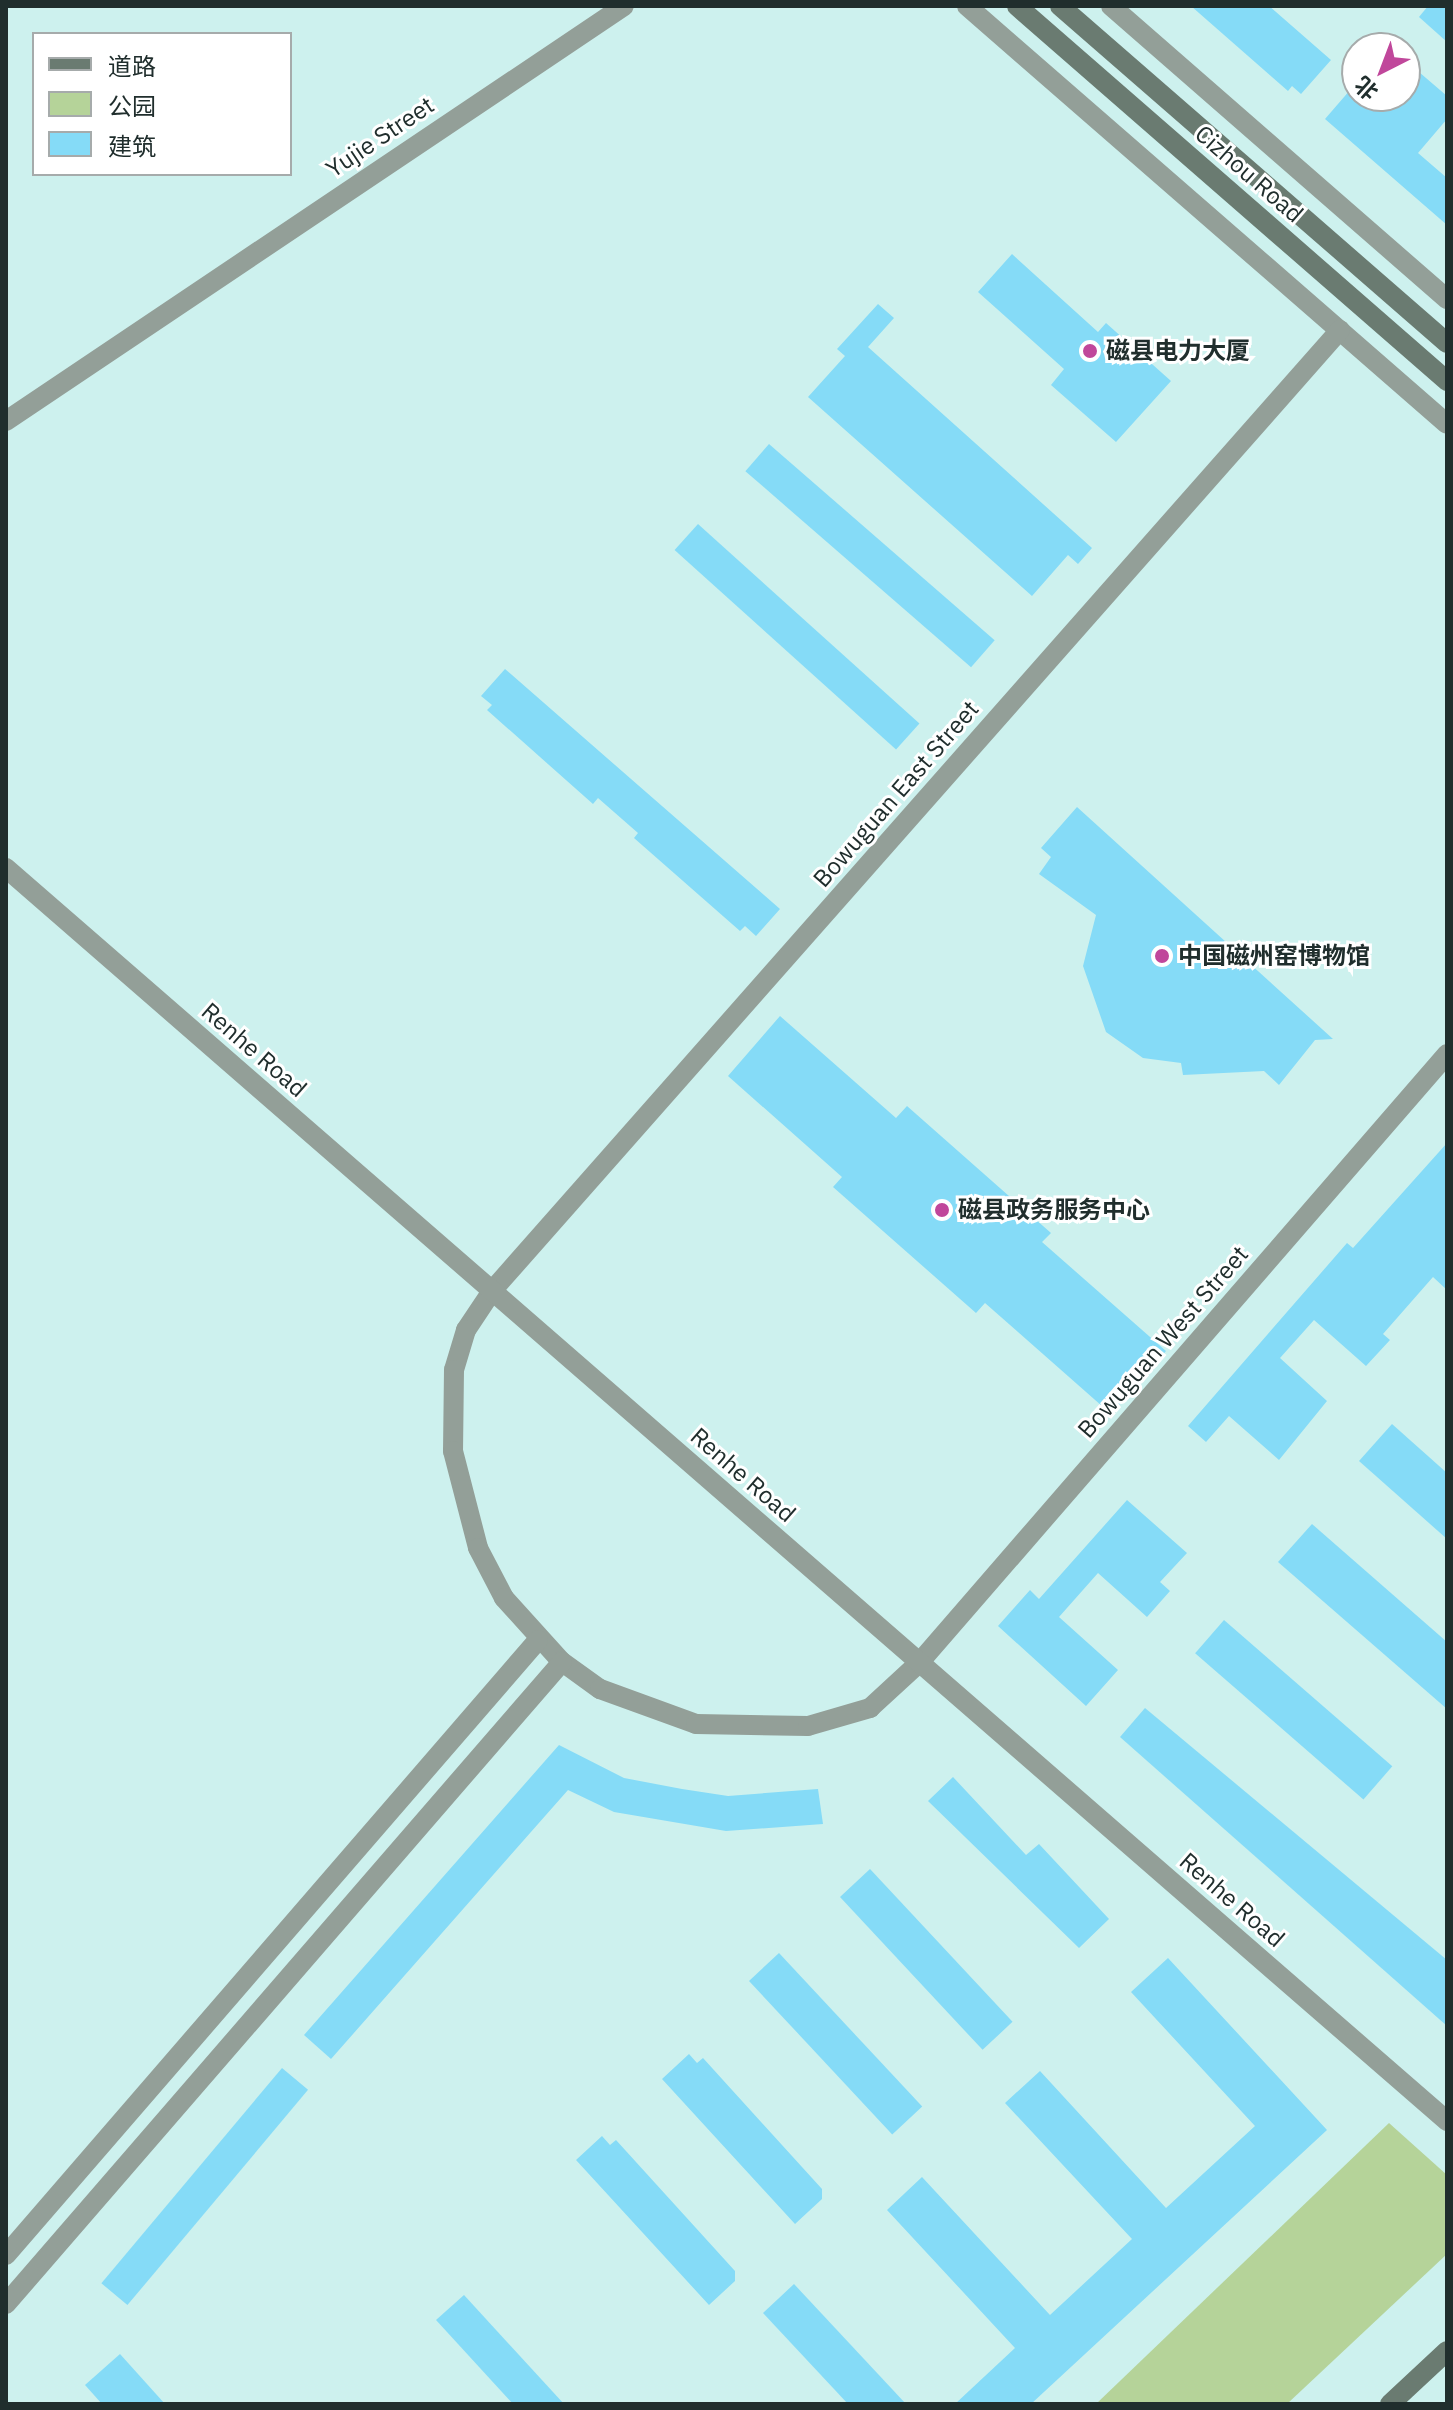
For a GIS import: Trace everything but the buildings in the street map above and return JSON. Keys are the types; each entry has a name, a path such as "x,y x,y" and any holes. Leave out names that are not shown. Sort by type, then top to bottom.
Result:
{"main road":[{"name":"Cizhou Road","path":"1017,6 1447,381"},
{"path":"1060,6 1447,343"},
{"path":"1390,2404 1447,2351"}],"street":[{"name":"Yujie Street","path":"6,421 624,6"},
{"path":"967,6 1447,424"},
{"path":"1111,6 1447,299"},
{"name":"Bowuguan East Street","path":"562,1662 538,1640 478,1548 453,1451 454,1370 466,1330 492,1291 1340,330"},
{"name":"Renhe Road","path":"6,868 1447,2121"},
{"name":"Bowuguan West Street","path":"562,1662 640,1706 748,1730 808,1726 870,1708 919,1663 1447,1054"},
{"path":"6,2255 538,1640"},
{"path":"6,2304 562,1662"}],"green space":[{"path":"1389,2123 1447,2175 1447,2254 1287,2404 1096,2404"}],"place":[{"name":"磁县电力大厦","path":"1090,351"},
{"name":"中国磁州窑博物馆","path":"1162,956"},
{"name":"磁县政务服务中心","path":"942,1210"}]}
